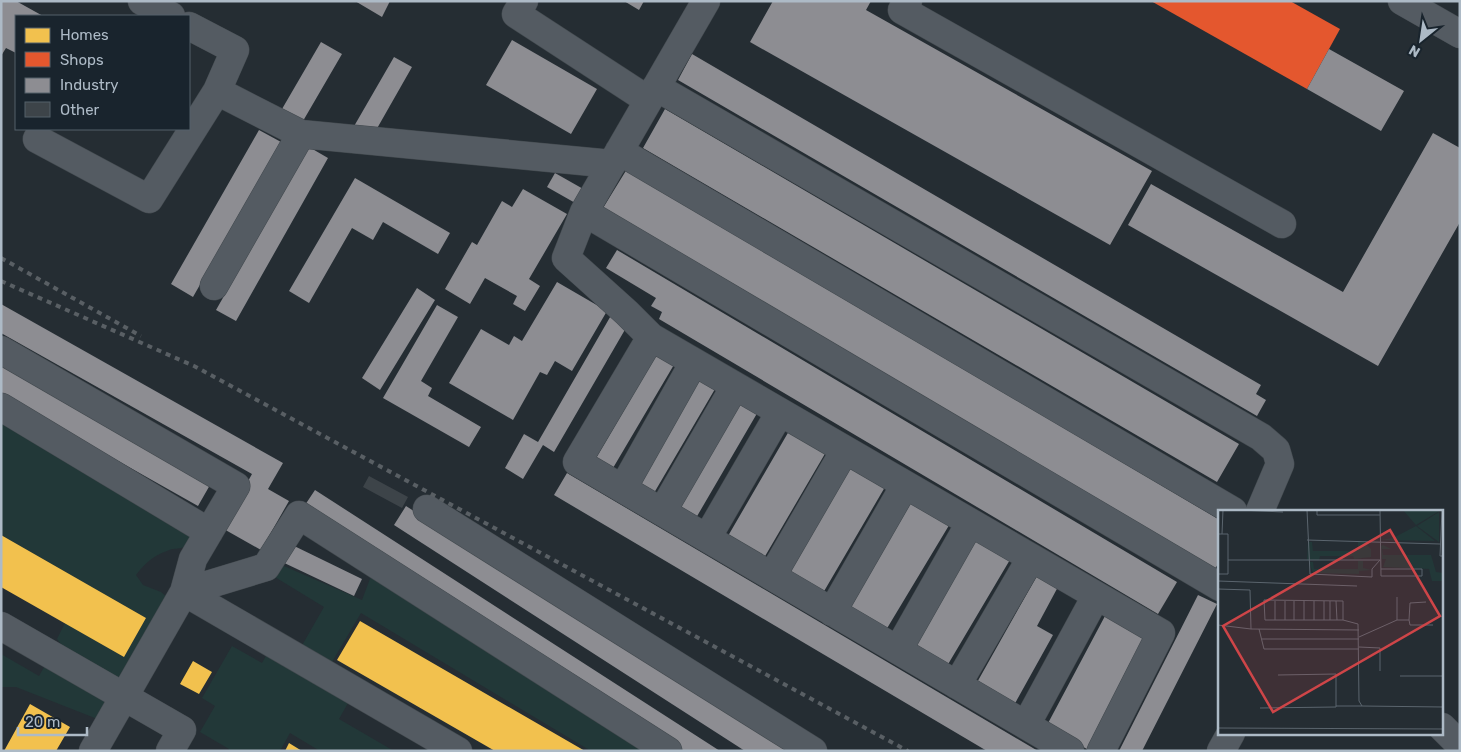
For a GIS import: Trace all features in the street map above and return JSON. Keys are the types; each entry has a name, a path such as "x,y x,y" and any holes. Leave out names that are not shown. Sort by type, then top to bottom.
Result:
{"street":[{"path":"142,1 169,15"},
{"path":"524,1 516,14 652,94 1261,437 1276,450 1280,464 1260,510"},
{"path":"706,1 584,212 566,258 651,337 1161,633 1101,751"},
{"path":"908,1 902,10 1282,224"},
{"path":"1402,1 1460,34"},
{"path":"37,139 149,199 216,91 235,50 190,27"},
{"path":"216,91 302,134 616,157 1231,510"},
{"path":"214,286 302,134"},
{"path":"584,212 1218,586"},
{"path":"651,337 577,462 1070,751"},
{"path":"1,350 236,486 194,559 184,592 92,751"},
{"path":"623,488 694,362"},
{"path":"662,512 734,386"},
{"path":"1,407 209,532"},
{"path":"707,538 780,412"},
{"path":"772,576 845,450"},
{"path":"832,612 905,485"},
{"path":"427,509 813,751"},
{"path":"184,592 266,567 299,515 668,751"},
{"path":"898,650 970,523"},
{"path":"957,685 1031,558"},
{"path":"184,592 458,751"},
{"path":"1026,725 1096,596"},
{"path":"1,626 182,730 170,751"},
{"path":"1444,729 1460,745"},
{"path":"1221,751 1230,734"}],"green space":[{"path":"1,421 191,533 190,545 170,550 154,557 136,575 143,585 161,592 169,599 121,678 106,676 71,657 57,639 65,623 124,657 146,618 1,535"},
{"path":"277,563 362,600 371,576 649,751 591,751 361,613 329,667 300,649 324,607 270,574"},
{"path":"232,646 262,663 270,649 352,696 339,719 394,751 320,751 290,733 280,751 228,751 229,749 200,732 215,706 202,698"},
{"path":"1,654 39,676 50,657 120,697 105,722 16,687 1,687"}],"building: Homes":[{"path":"1,535 146,618 124,657 1,587"},
{"path":"360,621 585,751 495,751 337,660"},
{"path":"193,661 212,672 199,694 180,684"},
{"path":"30,704 70,727 56,751 4,751"},
{"path":"289,743 302,751 285,751"}],"building: Shops":[{"path":"1151,1 1290,1 1340,29 1307,89"}],"building: Industry":[{"path":"1,1 16,1 41,15 15,15 15,52 6,48 1,56"},
{"path":"355,1 390,1 382,17"},
{"path":"624,1 644,1 639,10"},
{"path":"773,1 871,1 866,10 1152,171 1110,245 750,42"},
{"path":"512,40 597,89 571,134 486,85"},
{"path":"321,42 342,54 303,121 282,109"},
{"path":"1329,49 1404,91 1381,131 1307,89"},
{"path":"692,54 1261,385 1256,394 1266,400 1257,416 678,80"},
{"path":"394,57 412,67 375,132 353,128"},
{"path":"665,109 1239,444 1217,482 643,148"},
{"path":"259,130 281,142 193,297 171,284"},
{"path":"1433,133 1460,148 1460,222 1378,366 1128,225 1151,184 1343,292"},
{"path":"309,147 328,158 236,321 216,310"},
{"path":"627,169 1218,519 1218,564 1214,570 603,208"},
{"path":"555,173 585,190 577,204 547,187"},
{"path":"355,178 450,233 438,254 383,222 373,240 352,228 309,303 289,291"},
{"path":"523,189 567,214 529,279 540,286 525,311 513,304 517,296 485,278 470,304 445,289 472,242 477,245 502,201 512,207"},
{"path":"617,250 1177,582 1158,614 659,319 662,312 651,306 656,298 606,268"},
{"path":"557,282 607,311 572,371 555,361 547,375 540,372 513,420 449,383 481,329 509,345 514,336 522,341"},
{"path":"417,288 435,300 380,390 362,378"},
{"path":"1,304 283,463 268,489 289,501 261,550 222,528 252,474 1,333"},
{"path":"437,305 458,317 421,381 432,388 428,396 481,427 469,447 383,398"},
{"path":"613,312 630,321 554,452 543,445 523,479 505,468 524,434 538,442"},
{"path":"658,352 675,363 613,468 596,458"},
{"path":"1,366 210,485 198,506 1,395"},
{"path":"696,377 715,389 654,493 635,482"},
{"path":"739,399 759,410 696,518 677,507"},
{"path":"789,431 826,452 764,558 728,536"},
{"path":"849,466 885,487 823,593 787,573"},
{"path":"567,473 1038,751 987,751 554,495"},
{"path":"315,490 720,751 680,751 303,508"},
{"path":"912,499 951,522 886,630 848,607"},
{"path":"406,506 787,751 745,751 394,525"},
{"path":"974,536 1011,558 947,666 910,644"},
{"path":"286,542 362,579 354,596 278,560"},
{"path":"1038,574 1059,585 1037,626 1053,635 1013,707 975,686"},
{"path":"1198,595 1217,604 1142,751 1119,751"},
{"path":"1105,616 1146,637 1087,749 1046,727"}],"building: Other":[{"path":"369,476 408,497 402,508 363,487"}],"railway":[{"path":"1,258 141,336"},
{"path":"1,281 194,366 908,751"}]}
